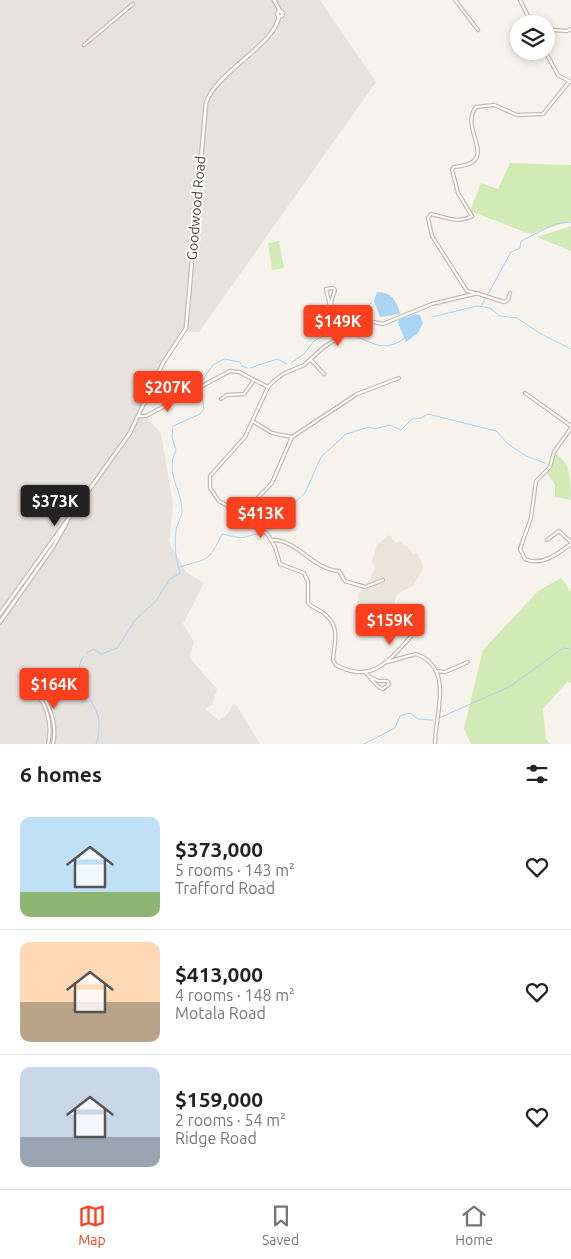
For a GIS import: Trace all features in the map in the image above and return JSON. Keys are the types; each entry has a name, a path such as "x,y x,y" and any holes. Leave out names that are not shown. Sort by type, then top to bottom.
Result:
{"street":[{"name":"Goodwood Road","path":"68,519 120,447 139,416 163,362 188,324 200,161 207,98 221,80 274,29 279,16 277,14 280,11 274,0"},
{"path":"454,0 478,30"},
{"path":"520,0 528,15"},
{"path":"84,45 133,4"},
{"path":"555,30 566,31 571,29"},
{"path":"510,293 508,300 504,302 468,291 432,236 428,219 431,214 448,220 472,217 472,213 465,206 458,193 452,168 476,159 479,150 472,124 473,112 478,106 496,105 517,115 542,114 570,82 558,75 550,60"},
{"path":"332,308 331,302 335,290 330,288 326,289 327,300 332,308 357,318 360,326"},
{"path":"370,677 379,681 387,681 389,684 382,689 365,673 335,664 333,658 337,640 334,628 324,614 308,603 308,582 304,573 279,563 272,540 254,520 220,502 210,483 213,471 245,437 268,387 280,376 311,360 331,342 360,326 374,322 383,324 432,304 478,293"},
{"path":"311,360 324,374"},
{"path":"139,416 146,416 230,371 239,372 268,387"},
{"path":"248,508 272,483 292,437 357,394 399,378"},
{"path":"221,399 227,395 244,394 254,380"},
{"path":"143,408 144,397 142,389 151,390"},
{"path":"525,394 571,427 554,452 550,468 536,481 531,518 520,549 526,559 537,562 570,545 559,531 547,540"},
{"path":"253,421 272,433 292,437"},
{"path":"0,614 68,519"},
{"path":"0,622 53,547 68,519"},
{"path":"272,540 284,541 328,570 339,571 348,582 366,587 384,580"},
{"path":"387,662 419,628"},
{"path":"365,673 387,662 416,654 424,658 436,671 442,688 434,743"},
{"path":"436,671 443,673 468,662"},
{"path":"32,683 43,693 50,710 55,732 53,744"},
{"path":"30,686 40,696 46,712 50,732 48,744"},
{"path":"46,712 50,710"},
{"path":"50,732 55,732"}],"shaded area":[{"path":"0,0 320,0 376,82 199,332 185,332 163,363 139,416 147,418 161,433 173,504 169,542 186,572 204,583 183,624 194,642 189,657 217,689 212,705 205,709 219,720 228,714 233,704 236,705 260,744 0,744"},
{"path":"389,535 396,543 400,541 407,546 414,555 417,553 422,562 423,570 413,586 397,594 394,623 383,621 369,625 364,621 358,610 358,594 369,580 375,568 372,561 377,545"}],"green space":[{"path":"510,163 571,165 571,221 530,234 470,211 481,183 498,189"},
{"path":"571,226 571,251 537,237"},
{"path":"279,241 284,268 272,270 268,243"},
{"path":"555,454 564,462 569,472 571,500 555,497 555,485 547,473 551,470"},
{"path":"561,578 571,592 571,683 567,682 543,709 546,739 550,744 471,744 464,728 483,650 538,591"}],"water":[{"path":"377,292 390,295 397,305 400,314 380,317 374,301"},
{"path":"415,314 420,315 423,323 418,333 406,342 398,323 399,320"}],"waterway":[{"path":"482,305 511,252 520,248 521,241 555,224 571,222"},
{"path":"365,309 372,302"},
{"path":"432,317 477,306 490,308 500,316 517,318 541,334 571,349"},
{"path":"291,363 304,354 314,341 338,327 345,329"},
{"path":"350,334 384,346 397,343 405,338"},
{"path":"87,653 93,649 102,654 117,648 136,619 156,601 169,580 180,573 176,558 175,541 176,529 182,513 182,505 172,467 176,450 172,437 173,426 200,414 204,409 200,383 213,365 224,359 240,362 242,366 247,368"},
{"path":"250,368 277,359 287,364"},
{"path":"268,531 283,524 291,506 305,493 321,457 346,434 369,427 375,429 390,425 401,430 412,419 421,418 428,414 496,431 508,444 526,456 545,463"},
{"path":"180,567 201,561 210,555 222,534 241,538 264,532"},
{"path":"439,718 511,686 563,648 571,649"},
{"path":"83,657 80,664 81,679 99,719 96,744"},
{"path":"364,744 395,728 400,716 410,713 418,719 433,720"}]}
